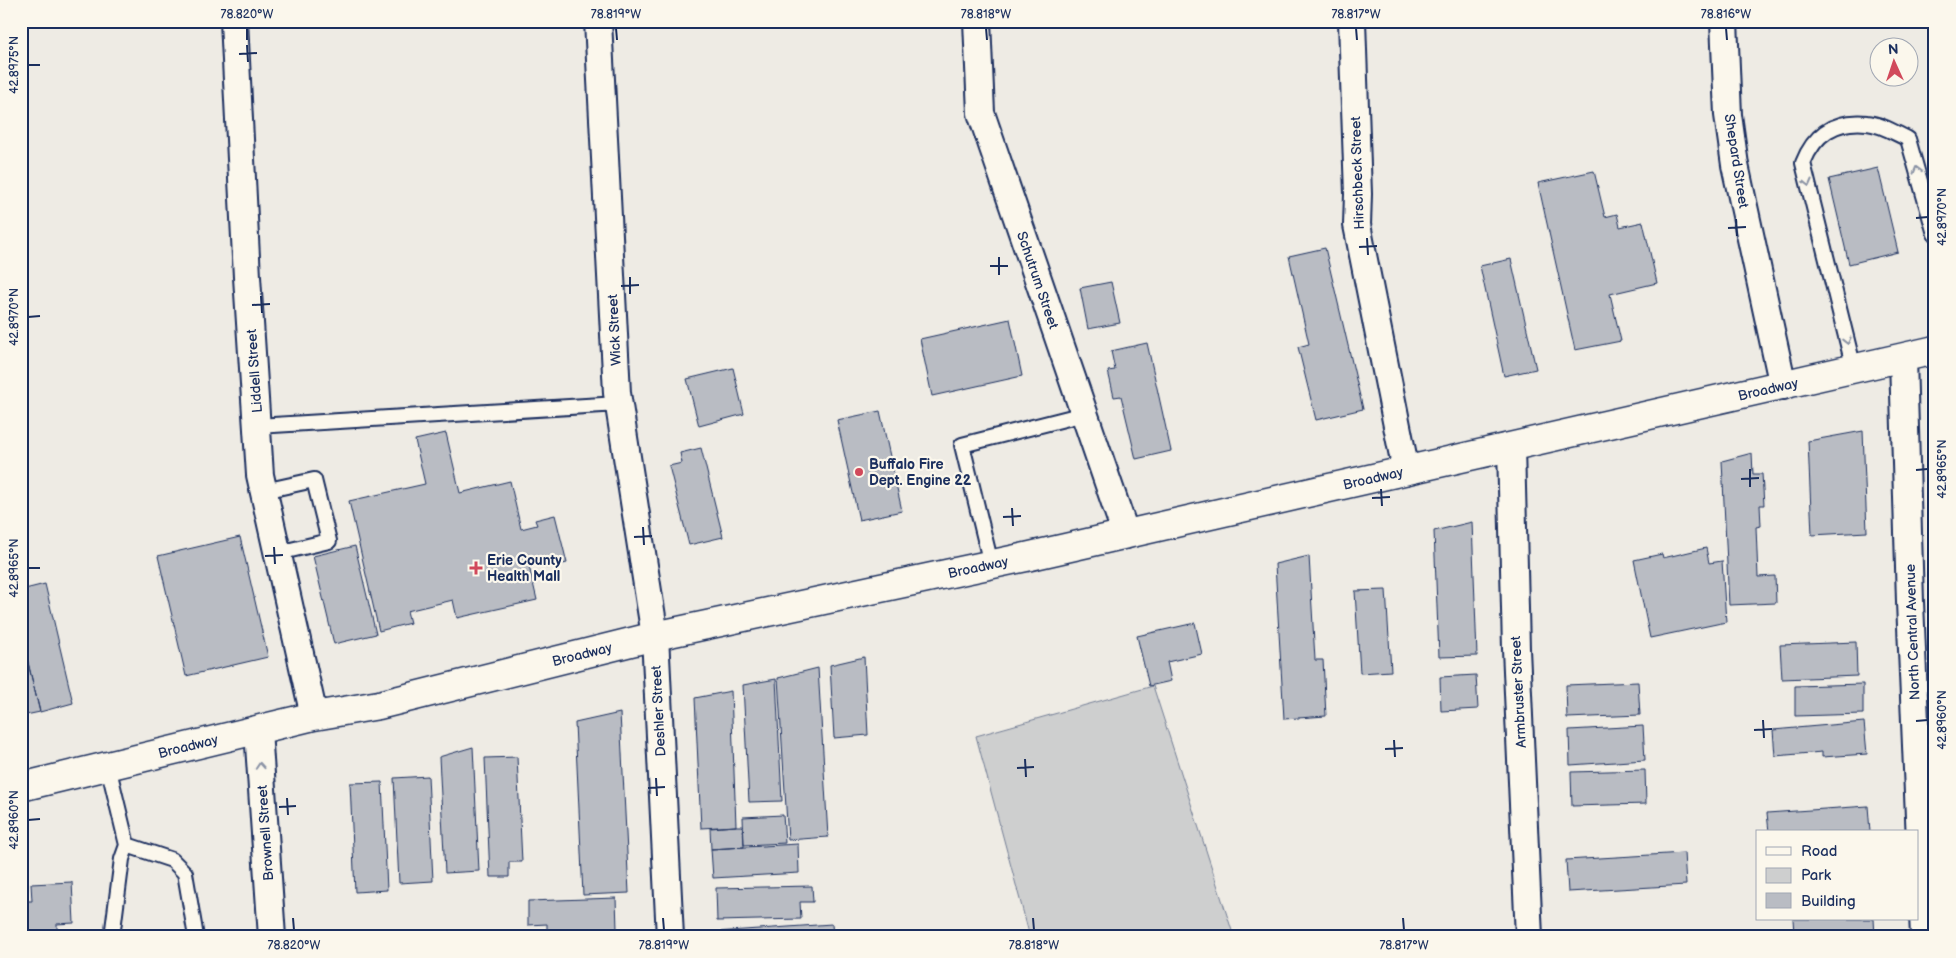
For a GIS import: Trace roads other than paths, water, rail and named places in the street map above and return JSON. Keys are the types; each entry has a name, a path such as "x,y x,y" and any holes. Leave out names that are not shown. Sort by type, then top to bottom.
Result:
{"main road":[{"name":"Broadway","path":"21,787 314,716 379,704 655,636 1126,535 1935,350"}],"street":[{"name":"Liddell Street","path":"234,21 260,475 314,716"},
{"name":"Wick Street","path":"598,21 619,404 655,636"},
{"name":"Schutrum Street","path":"977,21 981,114 1126,535"},
{"name":"Hirschbeck Street","path":"1352,21 1358,194 1357,225 1406,470"},
{"name":"Shepard Street","path":"1724,21 1728,114 1735,165 1782,386"},
{"name":"North Central Avenue","path":"1903,358 1910,602 1924,937"},
{"name":"Armbruster Street","path":"1511,447 1516,649 1529,937"},
{"name":"Deshler Street","path":"655,636 670,937"},
{"name":"Brownell Street","path":"258,730 272,937"}],"lane":[{"path":"1854,369 1803,163 1810,146 1822,133 1844,124 1868,123 1887,128 1908,139 1935,234"},
{"path":"257,426 619,404"},
{"path":"991,564 962,445 1084,414"},
{"path":"264,491 314,480 329,541 278,553"},
{"path":"108,766 127,844 122,859 112,937"},
{"path":"127,844 172,860 185,873 196,937"}],"place":[{"name":"Buffalo Fire Dept. Engine 22","path":"859,472"},
{"name":"Erie County Health Mall","path":"476,568"}]}
